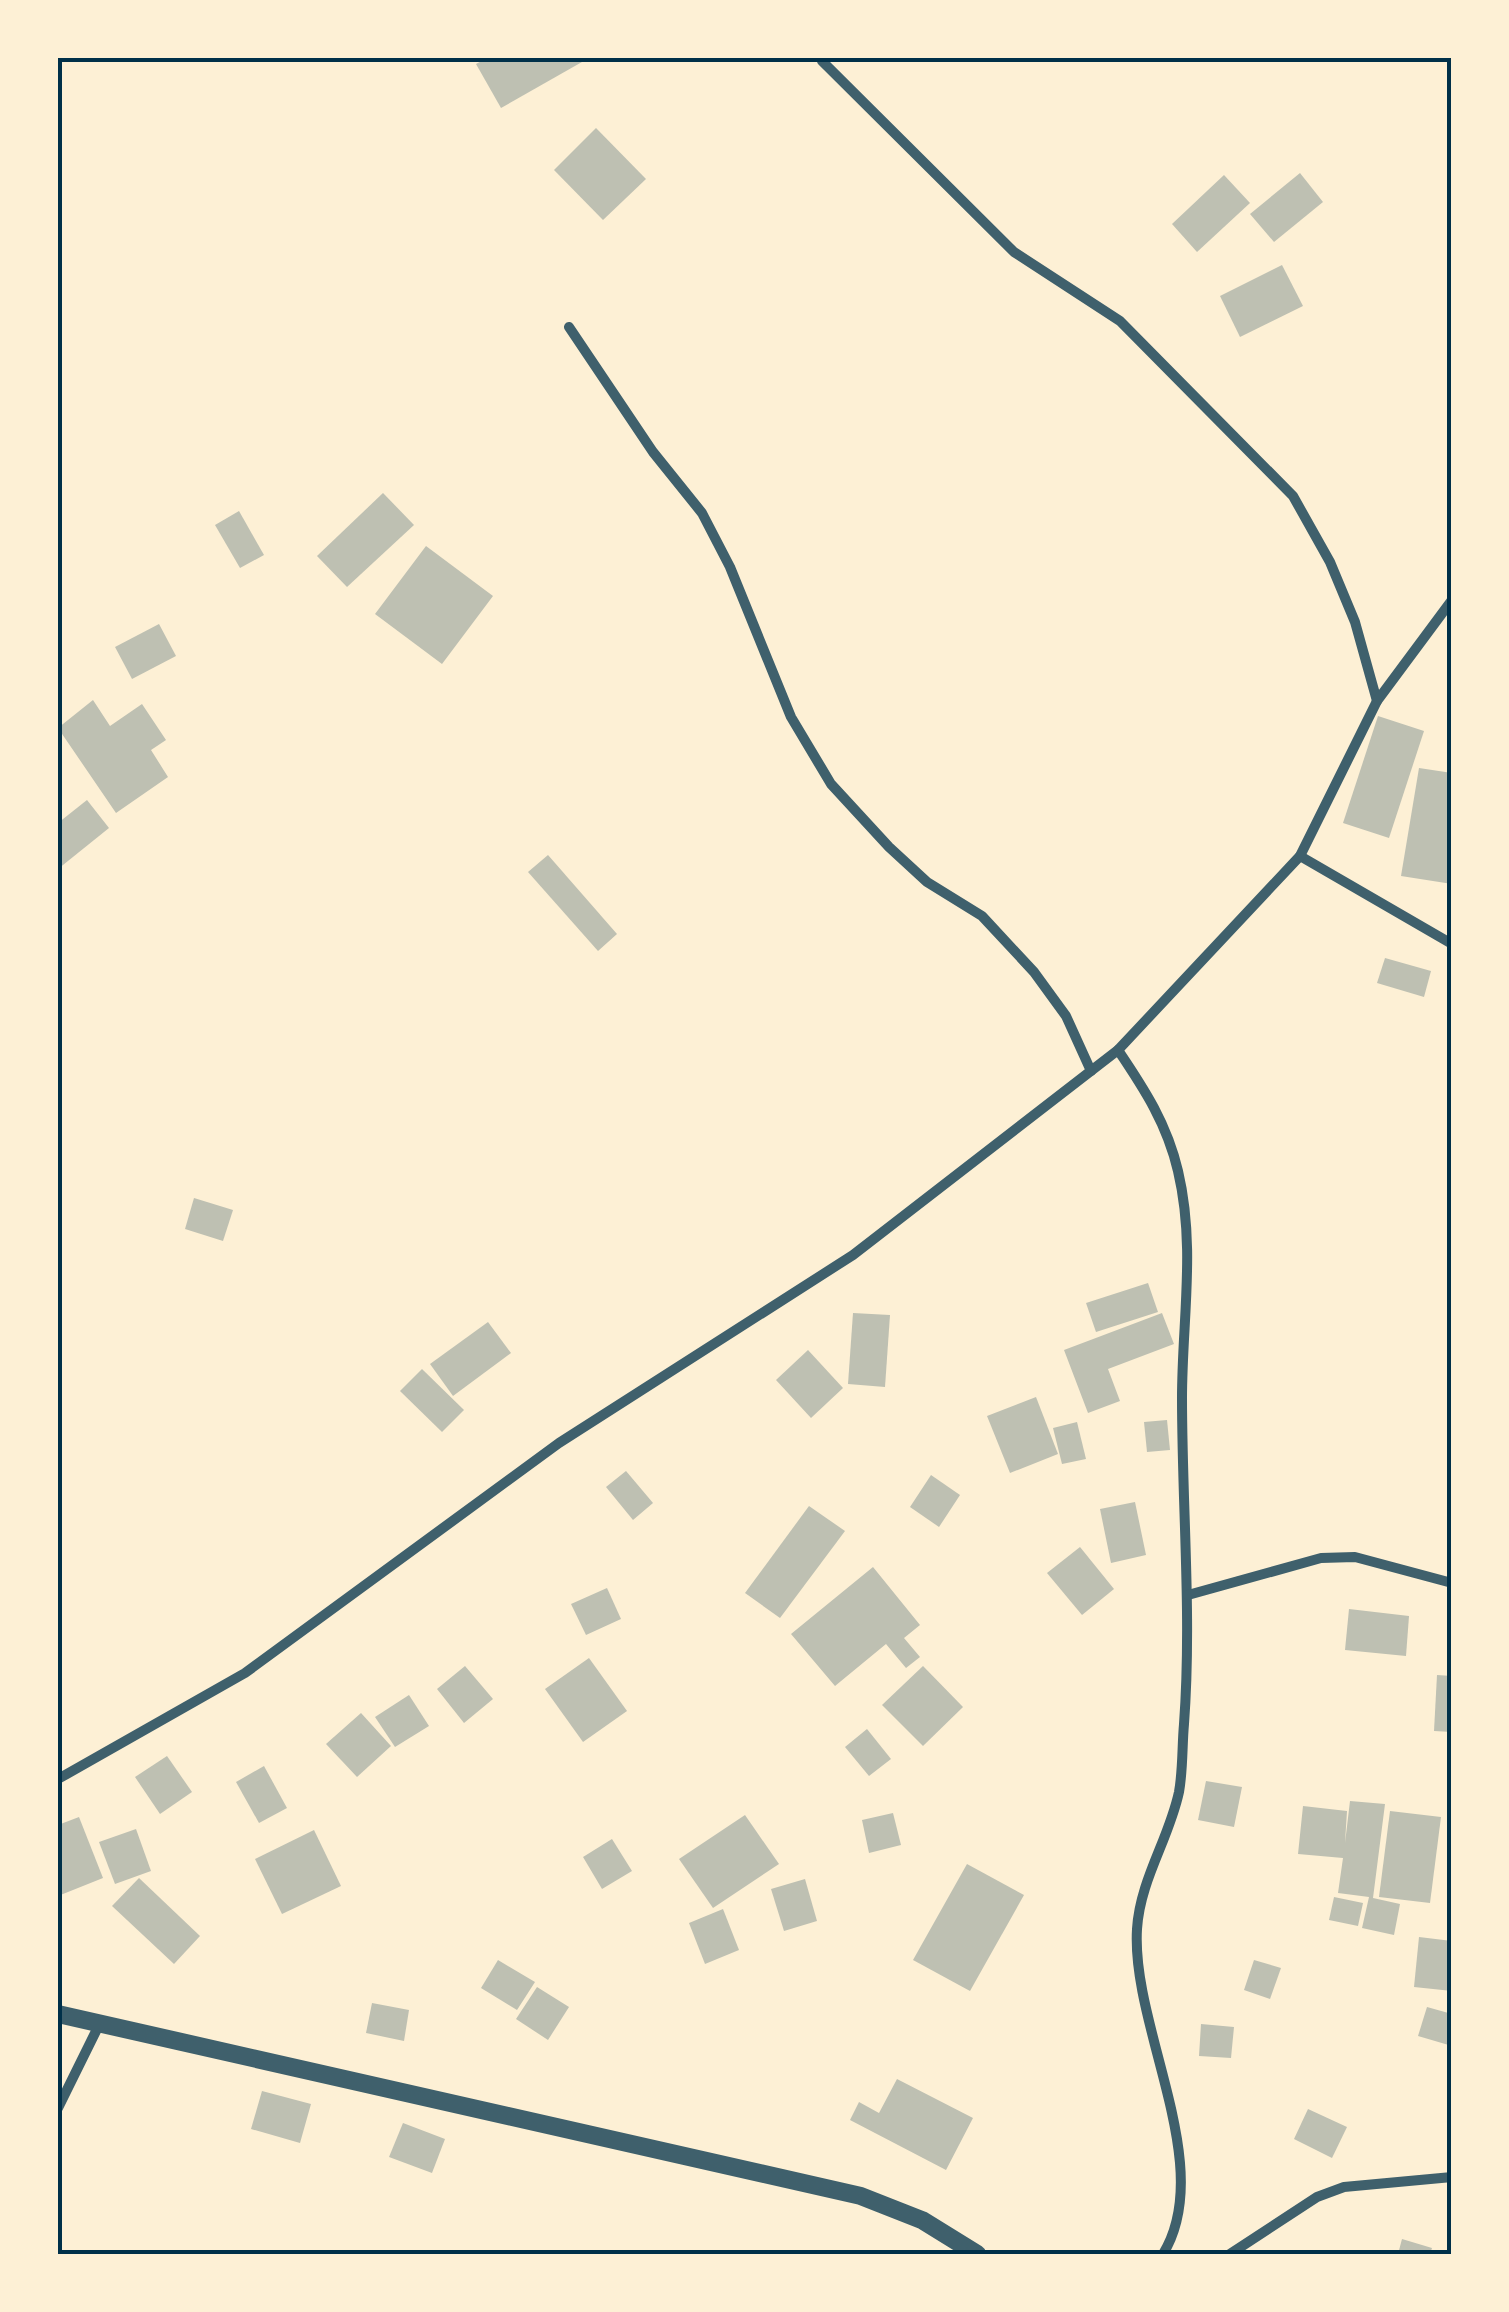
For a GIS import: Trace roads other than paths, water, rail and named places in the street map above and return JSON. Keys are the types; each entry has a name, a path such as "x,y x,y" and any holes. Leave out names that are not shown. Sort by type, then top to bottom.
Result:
{"street":[{"path":"826,58 822,61 1014,252 1120,320 1293,496 1330,562 1355,622 1377,701"},
{"path":"568,328 652,452 702,513 730,567 791,717 831,784 888,847 927,882 982,916 1034,972 1066,1016 1091,1071"},
{"path":"58,1779 245,1673 559,1443 853,1255 1118,1050 1300,856 1377,701 1452,600"},
{"path":"1300,856 1452,944"},
{"path":"1118,1050 1160,1111 1178,1173 1189,1250 1182,1394 1188,1595 1179,1793 1140,1897 1136,1932 1140,1980 1179,2161 1181,2208 1162,2254"},
{"path":"1188,1595 1321,1558 1355,1557 1452,1583"},
{"path":"58,2014 861,2196 922,2220 977,2254"},
{"path":"58,2108 99,2025"},
{"path":"1230,2254 1330,2192 1452,2176"}]}
